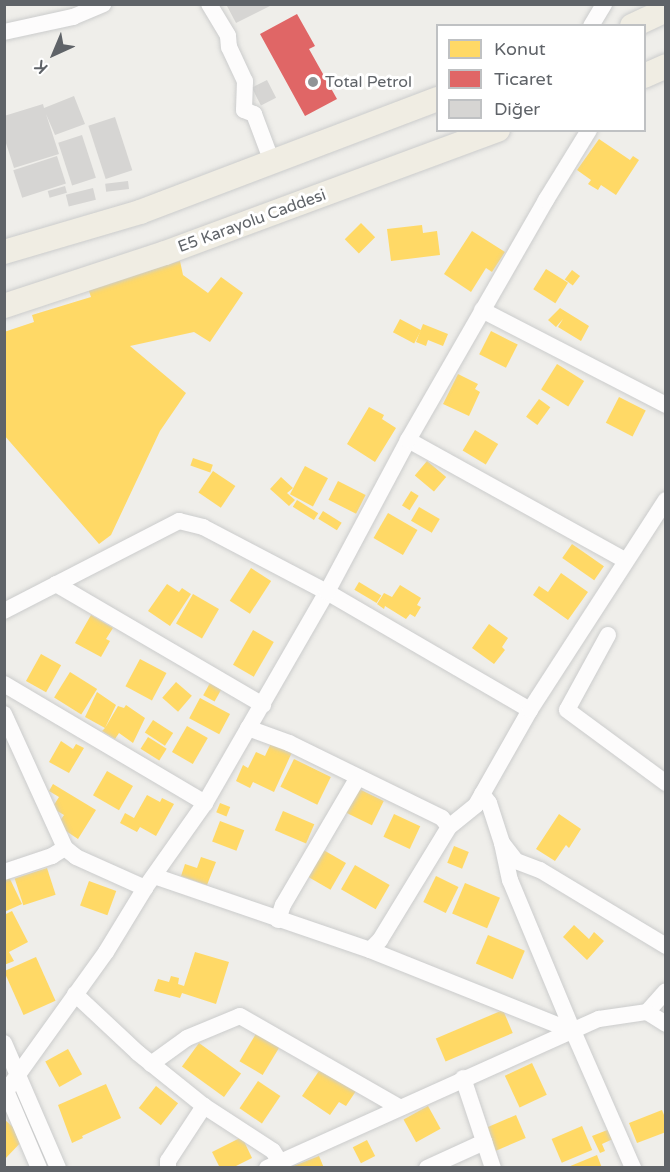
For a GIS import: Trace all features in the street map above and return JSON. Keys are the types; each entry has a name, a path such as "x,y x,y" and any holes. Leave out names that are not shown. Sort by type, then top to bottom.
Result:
{"highway":[{"path":"636,24 666,10"},
{"path":"646,76 666,66"},
{"path":"4,252 140,212 436,100"},
{"name":"E5 Karayolu Caddesi","path":"4,306 165,253 493,132"}],"street":[{"path":"4,32 73,17 103,4"},
{"path":"209,4 228,36 229,47 245,81 244,110 254,114 272,162"},
{"path":"592,24 604,4"},
{"path":"39,1167 5,1090 106,952 149,882 205,803 327,592 408,440 482,310 588,132"},
{"path":"482,310 666,405"},
{"path":"408,440 626,561"},
{"path":"370,950 380,940 449,827 476,805 530,710 666,500"},
{"path":"4,611 179,521 203,527 327,592 530,710"},
{"path":"56,584 263,705"},
{"path":"608,635 567,711 666,783"},
{"path":"4,684 205,803"},
{"path":"4,714 65,848 76,857 149,882 279,920 370,950 573,1031"},
{"path":"248,728 289,743 442,818 449,827"},
{"path":"279,920 283,905 358,777"},
{"path":"482,794 489,803 502,843 510,880 633,1167"},
{"path":"502,843 516,861 540,870 666,946"},
{"path":"4,873 51,856 65,848"},
{"path":"75,994 151,1064 204,1106 273,1151 273,1165 463,1078 599,1020 647,1012 666,991"},
{"path":"647,1012 666,1024"},
{"path":"151,1064 187,1038 240,1016 399,1107"},
{"path":"4,1043 58,1167"},
{"path":"463,1078 493,1167"},
{"path":"168,1167 168,1161 204,1106"},
{"path":"427,1167 484,1142"}],"building: Konut":[{"path":"599,139 630,160 633,156 639,160 616,195 601,185 598,190 588,184 591,180 577,170"},
{"path":"361,223 375,237 359,253 345,239"},
{"path":"422,225 423,233 437,231 440,255 391,261 387,229"},
{"path":"472,231 505,252 492,272 486,268 471,292 444,274"},
{"path":"180,261 183,275 208,293 221,277 243,293 210,342 194,332 130,346 186,393 160,431 111,535 99,544 4,435 4,332 34,322 32,315 91,297 88,288"},
{"path":"546,269 568,283 555,303 533,289"},
{"path":"572,270 580,276 573,286 565,280"},
{"path":"560,308 589,326 581,341 558,327 563,319 556,327 548,320"},
{"path":"400,319 421,330 414,344 393,332"},
{"path":"423,324 448,334 443,346 428,340 426,346 416,342"},
{"path":"491,331 518,345 506,368 479,354"},
{"path":"557,364 584,381 568,406 541,389"},
{"path":"458,374 478,384 475,389 480,392 469,416 443,404"},
{"path":"619,397 646,411 633,436 606,423"},
{"path":"539,399 550,407 537,425 526,417"},
{"path":"369,407 384,415 382,419 396,428 375,462 347,444"},
{"path":"475,430 498,444 486,464 463,451"},
{"path":"193,458 213,465 210,472 190,466"},
{"path":"427,461 446,477 434,492 415,476"},
{"path":"305,466 328,478 313,506 290,494"},
{"path":"213,471 235,486 221,508 198,493"},
{"path":"281,477 293,488 287,493 295,500 289,506 270,489"},
{"path":"338,481 366,495 356,514 328,500"},
{"path":"411,491 419,496 410,510 402,505"},
{"path":"297,500 318,513 314,520 293,507"},
{"path":"419,507 440,519 432,533 411,521"},
{"path":"323,511 342,523 337,530 318,519"},
{"path":"388,513 417,530 403,555 374,538"},
{"path":"572,544 604,566 594,580 562,558"},
{"path":"251,568 271,581 250,614 230,601"},
{"path":"561,573 588,592 568,620 533,595 539,586 548,592"},
{"path":"359,582 381,595 377,603 354,590"},
{"path":"167,584 179,592 182,588 191,594 170,626 148,611"},
{"path":"400,585 421,598 417,605 421,607 415,617 410,614 406,619 385,606 384,609 377,604 384,593 392,597"},
{"path":"193,594 219,609 202,638 176,623"},
{"path":"91,615 113,628 106,639 110,641 101,657 75,643"},
{"path":"489,624 508,638 502,647 505,650 494,664 472,648"},
{"path":"253,630 274,642 254,677 233,665"},
{"path":"41,654 61,665 46,692 26,681"},
{"path":"140,659 166,673 152,700 125,686"},
{"path":"70,672 97,689 81,714 54,697"},
{"path":"176,682 192,696 178,712 162,698"},
{"path":"210,683 221,689 215,702 203,695"},
{"path":"97,692 116,705 105,728 85,717"},
{"path":"200,698 230,714 219,734 189,718"},
{"path":"126,705 145,718 133,743 119,733 115,739 102,731 118,706 124,708"},
{"path":"153,720 173,733 165,746 145,733"},
{"path":"187,726 208,738 193,764 172,752"},
{"path":"148,737 167,749 159,761 141,749"},
{"path":"61,741 73,749 76,744 84,748 69,773 49,762"},
{"path":"272,741 293,750 274,792 253,782 250,788 236,781 243,765 248,768 256,752 265,756"},
{"path":"294,759 331,777 317,805 280,787"},
{"path":"107,771 133,786 119,810 93,795"},
{"path":"53,784 96,810 78,839 57,825 64,815 52,808 59,797 49,791"},
{"path":"355,787 384,801 372,825 343,811"},
{"path":"147,795 160,802 162,798 174,804 156,836 140,827 137,832 120,823 125,813 134,818"},
{"path":"220,803 230,807 226,816 216,812"},
{"path":"283,811 314,824 306,844 275,830"},
{"path":"394,814 420,826 410,849 383,837"},
{"path":"559,814 581,829 569,848 566,845 555,861 536,849"},
{"path":"220,821 244,830 236,851 212,842"},
{"path":"454,846 469,852 462,869 447,863"},
{"path":"320,848 346,863 330,890 304,875"},
{"path":"201,857 216,862 207,885 181,876 185,864 197,868"},
{"path":"355,865 390,885 376,909 341,889"},
{"path":"47,868 56,895 23,905 15,879"},
{"path":"436,876 458,887 446,913 423,902"},
{"path":"9,877 22,904 4,912 4,880"},
{"path":"89,881 116,891 107,915 80,905"},
{"path":"465,883 500,898 487,928 452,913"},
{"path":"12,911 28,942 9,952 14,961 4,965 4,915"},
{"path":"574,925 589,939 594,932 604,941 587,960 563,937"},
{"path":"488,935 525,951 513,979 476,964"},
{"path":"195,952 229,962 216,1004 182,993 180,998 154,991 158,979 169,982 171,976 179,978 178,984 184,986"},
{"path":"36,957 56,1001 24,1015 4,971"},
{"path":"503,1010 513,1033 446,1062 436,1039"},
{"path":"257,1032 280,1046 263,1075 239,1061"},
{"path":"199,1043 241,1074 224,1097 182,1066"},
{"path":"68,1049 82,1074 59,1087 45,1062"},
{"path":"532,1063 547,1095 520,1107 505,1076"},
{"path":"321,1068 356,1091 346,1106 339,1102 330,1115 302,1096"},
{"path":"258,1081 280,1096 262,1123 240,1108"},
{"path":"106,1084 121,1118 72,1143 58,1105"},
{"path":"156,1086 178,1103 161,1125 139,1108"},
{"path":"428,1106 441,1129 416,1142 404,1120"},
{"path":"662,1110 666,1120 666,1132 637,1143 629,1123"},
{"path":"516,1115 526,1138 495,1151 486,1128"},
{"path":"4,1119 25,1138 4,1160"},
{"path":"582,1126 592,1150 562,1163 552,1139"},
{"path":"610,1129 615,1138 602,1144 605,1151 600,1153 592,1136"},
{"path":"242,1137 252,1158 232,1168 220,1168 212,1152"},
{"path":"367,1140 375,1156 361,1163 353,1147"},
{"path":"597,1155 602,1168 568,1168 568,1167"},
{"path":"319,1156 324,1168 291,1168 291,1167"}],"building: Ticaret":[{"path":"297,14 315,46 309,49 337,99 305,116 260,34"}],"building: Diğer":[{"path":"226,4 274,4 236,23"},
{"path":"267,80 276,98 261,106 252,88"},
{"path":"74,96 85,124 55,135 46,114 59,154 14,168 4,137 4,116 43,104 44,108"},
{"path":"115,117 132,170 106,179 88,126"},
{"path":"82,135 96,178 72,186 58,143"},
{"path":"57,156 66,184 22,198 13,170"},
{"path":"128,181 129,189 106,192 105,184"},
{"path":"65,186 67,193 50,198 48,191"},
{"path":"93,188 96,200 69,206 66,195"}],"place":[{"name":"Total Petrol","path":"313,82"}]}
